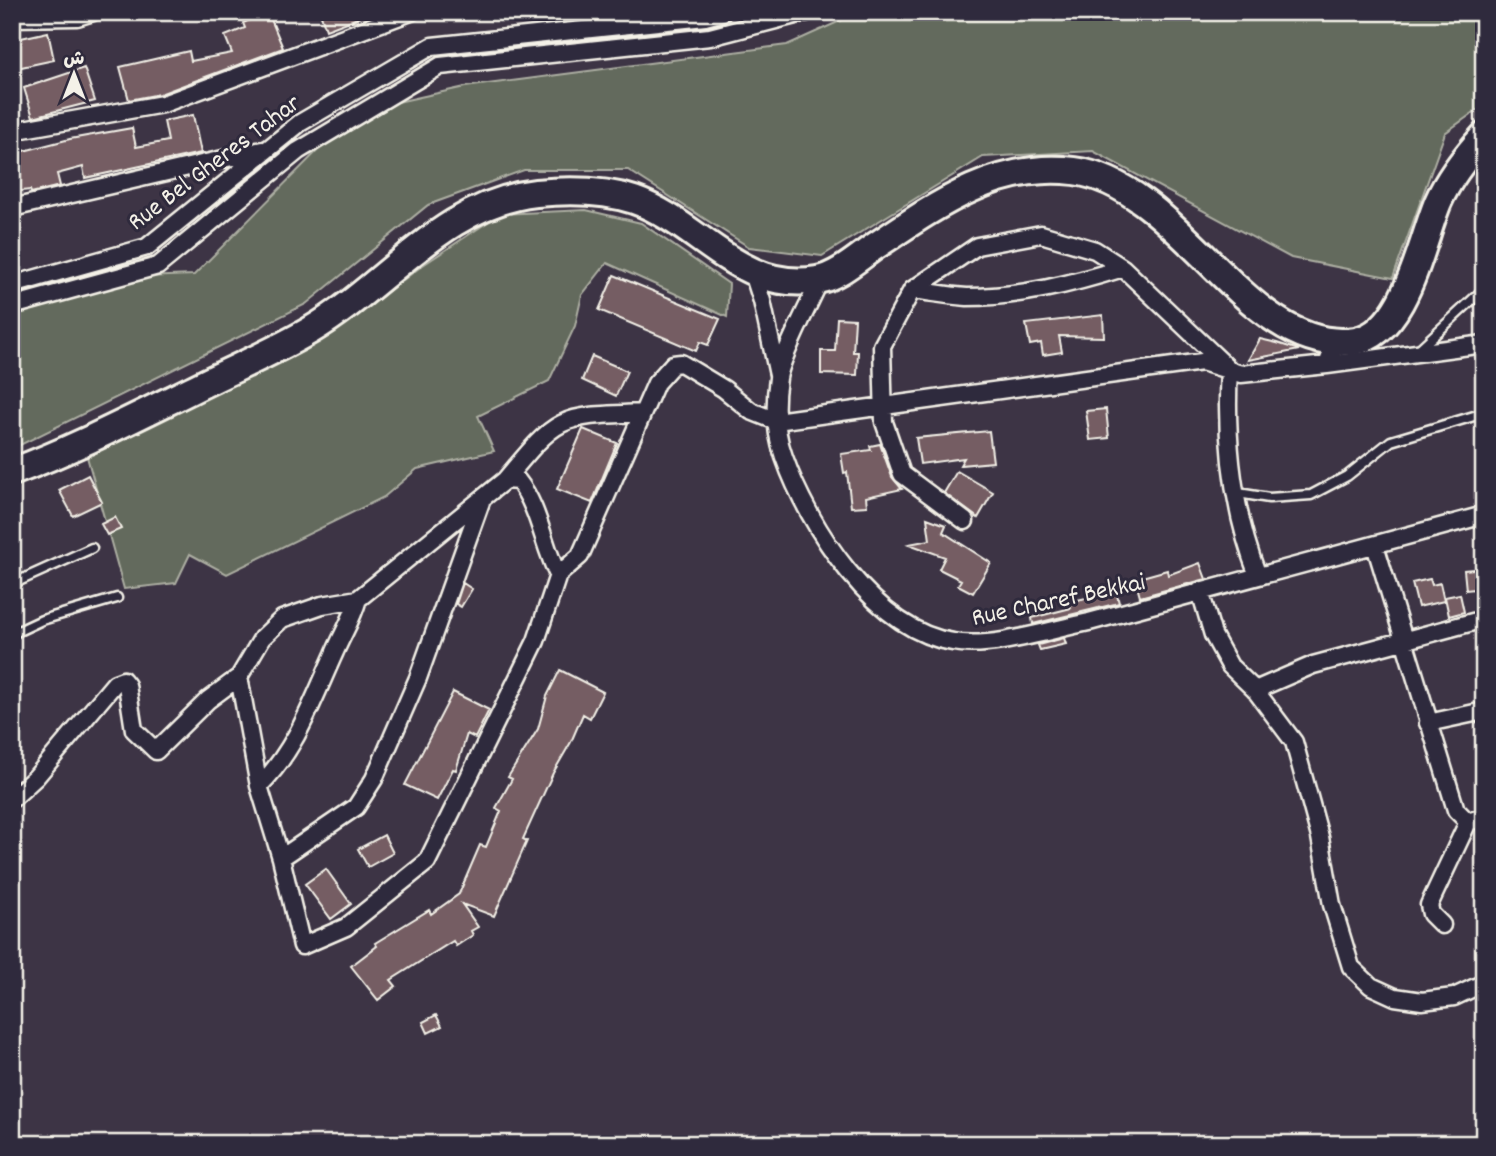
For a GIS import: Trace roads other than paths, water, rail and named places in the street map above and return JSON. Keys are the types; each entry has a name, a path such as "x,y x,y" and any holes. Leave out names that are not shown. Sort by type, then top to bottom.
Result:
{"main road":[{"path":"12,472 83,442 308,332 350,304 432,237 496,201 534,193 571,192 636,201 753,273 788,280 820,280 847,266 942,201 971,188 1025,171 1074,171 1097,176 1139,198 1255,304 1331,354 1377,340 1392,317 1410,279 1440,198 1461,162 1484,136"}],"street":[{"path":"12,18 77,17 93,12"},
{"path":"12,131 163,104 411,12"},
{"name":"Rue Bel Gheres Tahar","path":"12,285 146,247 300,123 432,46 705,17 723,12"},
{"name":"Rue Bel Gheres Tahar","path":"12,306 158,265 298,150 440,66 710,37 807,12"},
{"path":"12,208 267,149 298,150"},
{"path":"965,521 902,474 881,405 881,346 912,290 977,246 1041,234 1095,250 1123,268 1233,376 1228,442 1245,544 1258,576"},
{"path":"912,290 966,297 1013,293 1062,287 1123,268"},
{"path":"753,273 778,364"},
{"name":"Rue Charef Bekkai","path":"820,280 778,364 776,421 784,457 798,494 839,557 876,600 908,626 928,635 974,645 1089,622 1484,515"},
{"path":"1377,340 1396,355"},
{"path":"1198,341 1202,362"},
{"path":"239,677 259,786 281,858 302,946 346,927 428,862 536,641 558,575 580,556 656,383 674,364 681,363 724,389 751,411 776,421 1202,362 1233,376 1331,354 1396,355 1484,344"},
{"path":"12,799 36,777 115,683 123,680 127,685 134,730 156,751 208,700 239,677 262,638 282,619 322,605 358,599 505,480 544,433 560,422 581,415 643,413"},
{"path":"505,480 518,481 528,494 547,553 558,575"},
{"path":"281,858 356,807 374,779 418,678 483,497"},
{"path":"1375,545 1456,810 1476,820 1429,905 1431,914 1442,925"},
{"path":"1200,591 1213,635 1230,666 1255,690 1294,742 1320,837 1332,905 1351,967 1371,986 1395,997 1422,1001 1454,997 1484,983"},
{"path":"259,786 271,774 300,731 352,622 358,599"},
{"path":"1255,690 1313,665 1484,619"},
{"path":"1428,723 1484,711"}],"lane":[{"path":"1415,352 1484,289"},
{"path":"1238,493 1269,498 1311,495 1347,476 1391,441 1484,413"},
{"path":"12,584 92,548"},
{"path":"12,634 42,620 117,598"}]}
